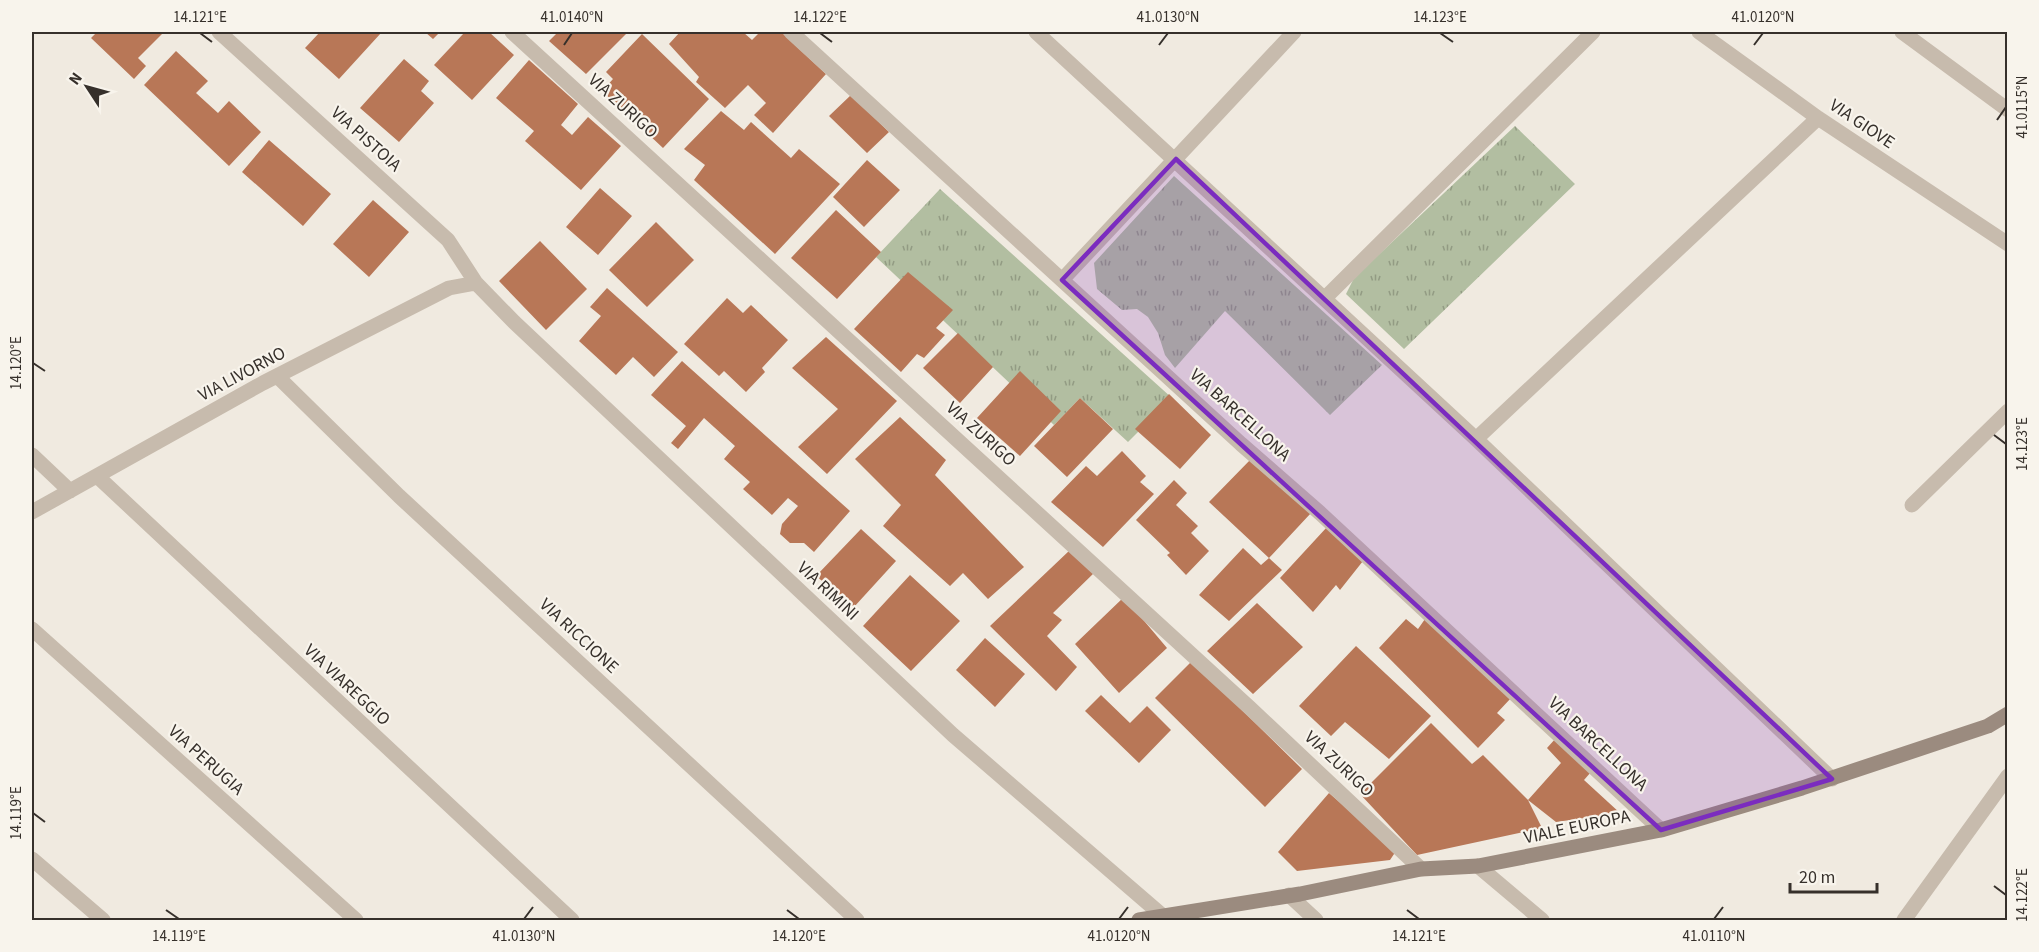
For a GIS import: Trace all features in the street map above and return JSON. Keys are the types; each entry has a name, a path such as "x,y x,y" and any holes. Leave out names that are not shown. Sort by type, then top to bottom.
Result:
{"street":[{"name":"VIA PISTOIA","path":"219,32 448,240 476,284"},
{"name":"VIA ZURIGO","path":"512,32 1233,692 1421,869"},
{"name":"VIA BARCELLONA","path":"791,32 1241,444 1329,521 1661,830"},
{"path":"1036,32 1176,159 1476,439 1832,778"},
{"path":"1062,280 1294,32"},
{"path":"1324,298 1593,32"},
{"name":"VIA GIOVE","path":"1699,32 1818,118 2007,244"},
{"path":"1902,32 2007,110"},
{"path":"1476,439 1818,118"},
{"name":"VIA LIVORNO","path":"32,512 277,376 449,288 476,284"},
{"name":"VIA RIMINI","path":"476,284 522,330 953,735 1164,917"},
{"name":"VIA RICCIONE","path":"277,376 399,496 857,921"},
{"path":"1912,505 2007,411"},
{"path":"32,454 70,491"},
{"name":"VIA VIAREGGIO","path":"97,476 572,921"},
{"name":"VIA PERUGIA","path":"32,629 356,921"},
{"name":"VIALE EUROPA","path":"1139,921 1289,896 1421,869 1478,866 1543,855 1661,830 1832,778 1988,726 2007,714"},
{"path":"1907,920 2006,781"},
{"path":"32,859 103,921"},
{"path":"1478,866 1542,921"},
{"path":"1289,896 1317,921"}],"highlighted area":[{"path":"1176,159 1832,779 1661,830 1062,280"}],"green space":[{"path":"1515,126 1575,184 1404,349 1346,294 1354,278"},
{"path":"1174,176 1382,365 1330,415 1225,311 1175,368 1165,355 1158,333 1148,317 1137,309 1122,310 1097,289 1094,263"},
{"path":"940,189 1172,398 1128,442 1080,398 1054,425 876,257"}],"building":[{"path":"97,32 164,32 138,58 146,66 134,79 91,38"},
{"path":"320,32 381,33 339,79 305,48"},
{"path":"425,32 440,32 433,39"},
{"path":"462,32 489,32 514,55 472,100 434,65 464,33"},
{"path":"558,32 628,32 586,74 549,41"},
{"path":"680,32 743,32 752,40 760,32 781,32 826,74 773,133 754,115 766,103 748,85 725,108 696,82 699,77 669,44"},
{"path":"642,34 709,99 663,148 602,91 613,79 606,72"},
{"path":"176,51 208,81 196,93 218,113 229,101 261,132 229,166 144,85"},
{"path":"404,59 429,81 421,91 434,103 399,142 360,108"},
{"path":"529,60 578,104 561,125 572,135 588,117 621,146 581,190 525,141 534,131 496,98"},
{"path":"851,95 889,132 867,153 829,116"},
{"path":"721,111 744,130 751,122 791,158 799,149 840,184 775,254 694,180 705,165 684,149"},
{"path":"269,140 331,194 303,226 242,172"},
{"path":"867,160 900,190 864,227 833,197"},
{"path":"600,188 632,216 598,255 566,227"},
{"path":"373,200 409,232 369,277 333,244"},
{"path":"836,210 881,252 837,299 791,258"},
{"path":"656,222 694,260 647,307 609,270"},
{"path":"540,241 587,289 546,330 499,281"},
{"path":"908,272 953,310 936,328 945,335 924,358 917,354 901,372 854,329"},
{"path":"607,288 678,352 654,377 633,357 616,375 579,341 601,316 590,307"},
{"path":"727,298 743,313 751,305 788,340 762,368 765,372 746,392 724,371 719,376 684,344"},
{"path":"958,333 993,367 960,403 923,368"},
{"path":"826,337 897,401 827,474 798,447 838,409 792,368"},
{"path":"682,361 850,511 814,552 804,543 790,543 780,534 782,524 798,506 788,498 772,515 743,489 750,482 724,459 735,446 704,418 678,449 671,443 686,426 651,395"},
{"path":"1020,371 1061,411 1020,456 977,418"},
{"path":"1169,394 1211,435 1180,469 1135,429"},
{"path":"1080,398 1113,429 1067,477 1034,446"},
{"path":"900,417 946,460 935,475 1024,567 988,599 963,573 950,586 883,526 901,505 855,459"},
{"path":"1122,451 1146,476 1140,482 1154,494 1103,547 1051,502 1086,466 1097,476"},
{"path":"1251,459 1311,513 1269,558 1209,502"},
{"path":"1174,480 1187,493 1176,505 1198,526 1191,533 1209,551 1186,575 1167,555 1170,553 1136,520"},
{"path":"1327,527 1363,561 1340,590 1336,585 1313,612 1280,578"},
{"path":"861,529 896,561 854,607 816,576"},
{"path":"1243,548 1261,565 1269,558 1282,570 1229,621 1199,595"},
{"path":"1070,550 1095,572 1053,613 1062,620 1047,636 1077,667 1056,691 990,626"},
{"path":"910,575 960,621 911,671 863,626"},
{"path":"1124,597 1167,648 1119,693 1075,644"},
{"path":"1257,603 1303,647 1253,694 1207,651"},
{"path":"1406,619 1418,629 1425,619 1511,698 1497,713 1505,720 1478,748 1379,648"},
{"path":"985,638 1025,674 995,707 956,670"},
{"path":"1356,646 1431,716 1389,759 1345,722 1331,736 1299,706"},
{"path":"1192,661 1302,769 1265,807 1155,698"},
{"path":"1101,695 1130,723 1147,706 1171,730 1139,763 1085,711"},
{"path":"1431,723 1472,764 1483,755 1528,800 1542,828 1417,855 1360,794"},
{"path":"1556,738 1591,772 1584,780 1620,813 1556,822 1528,800 1561,763 1547,748"},
{"path":"1329,793 1396,851 1390,860 1297,871 1278,852"}]}
